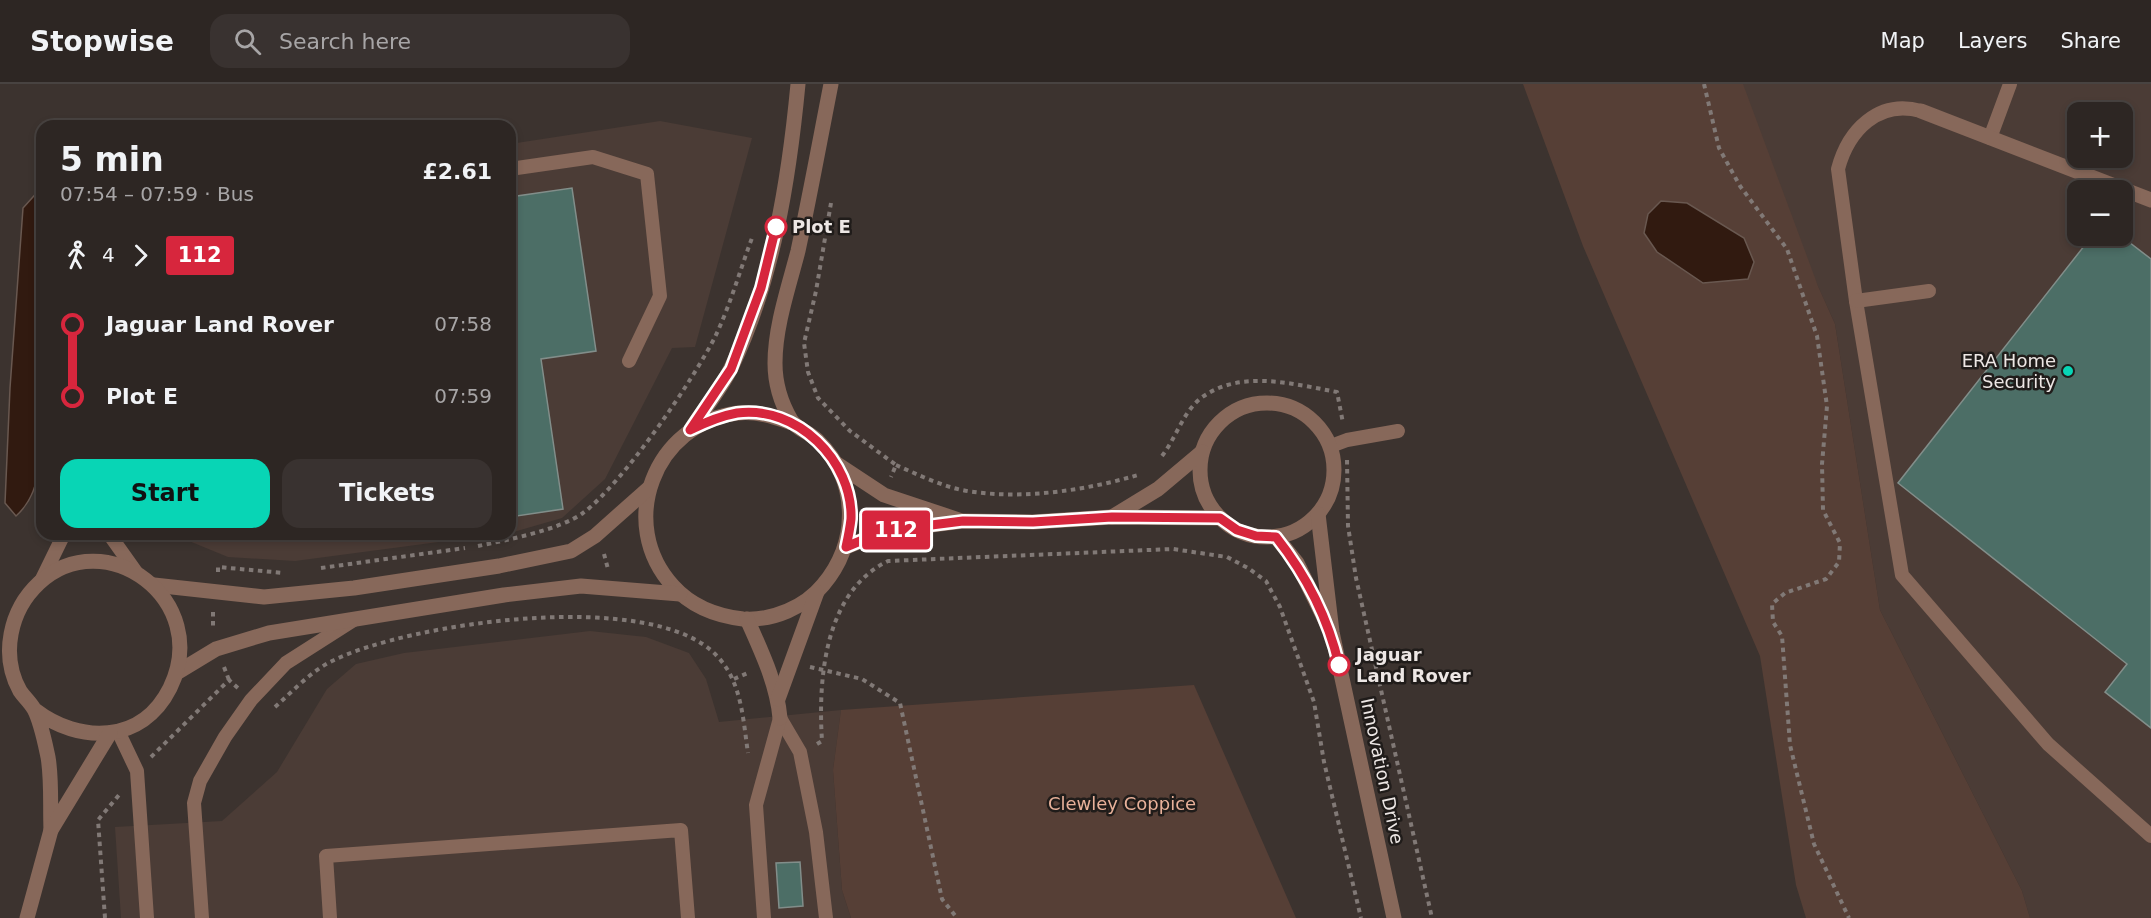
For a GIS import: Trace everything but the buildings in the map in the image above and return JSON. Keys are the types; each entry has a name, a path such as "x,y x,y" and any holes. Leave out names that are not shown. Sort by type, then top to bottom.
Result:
{"street":[{"path":"798,84 780,211 761,288 731,369 690,430 672,446 657,466 648,488 645,511 646,534 653,557 665,577 680,594 701,608 723,616 747,619 773,616 789,610 817,592 835,571 846,547 851,519 849,500 837,464"},
{"path":"792,423 775,381 775,360 831,84"},
{"path":"1921,111 2151,200"},
{"path":"1264,402 1285,404 1304,413 1320,427 1330,446 1335,469 1331,493 1318,514 1292,532 1276,537 1256,536 1237,530 1220,518 1209,504 1202,487 1200,470 1202,452 1210,433 1225,417 1243,406 1264,402"},
{"path":"690,430 714,418 740,413 766,414 792,423 818,440 837,464 885,495 963,521"},
{"path":"1112,517 1158,489 1202,452"},
{"path":"154,585 264,597 354,588 499,566 571,551 595,536 648,488"},
{"name":"Innovation Drive","path":"1318,514 1332,632 1394,918"},
{"path":"846,547 884,531 963,521 1033,522 1112,517 1220,518"},
{"name":"Innovation Drive","path":"1276,537 1297,563 1332,632"},
{"path":"86,562 111,563 136,572 154,585 169,604 178,625 181,649 178,672 165,698 144,719 114,732 90,734 69,730 51,722 35,710 20,690 11,668 9,644 14,620 24,599 40,581 61,569 86,562"},
{"path":"178,672 216,649 269,633 504,595 581,586 680,594"},
{"path":"778,699 817,592"},
{"path":"747,619 767,666 778,699 780,718"},
{"path":"35,710 48,758 51,830"},
{"path":"27,918 51,830 114,732"}],"lane":[{"path":"1990,138 2010,84"},
{"path":"1921,111 1896,108 1867,120 1854,133 1843,151 1838,170 1856,301 1902,575 2048,744 2151,836"},
{"path":"516,168 593,157 647,174 660,296 629,361"},
{"path":"1856,301 1929,291"},
{"path":"1330,446 1347,440 1398,431"},
{"path":"40,581 61,540"},
{"path":"113,540 136,572"},
{"path":"202,918 194,803 200,781 225,736 252,700 286,663 357,618"},
{"path":"780,718 800,752 816,832 826,918"},
{"path":"764,918 756,805 780,718"},
{"path":"114,732 137,771 146,872 147,918"},
{"path":"330,918 326,856 681,830 688,918"}],"path":[{"path":"1704,84 1719,148 1740,186 1787,249 1817,336 1827,406 1822,464 1823,510 1840,543 1839,562 1826,579 1785,592 1772,604 1773,622 1782,636 1790,745 1814,844 1849,918"},
{"path":"832,194 820,270 804,343 808,372 818,398 850,431 896,465 936,482 974,492 1015,493 1085,489 1139,475 1147,469"},
{"path":"516,537 541,531 582,514 613,483 681,390 715,337 754,232 780,211"},
{"path":"1154,463 1173,442 1182,421 1201,398 1225,386 1254,379 1337,392 1347,440 1347,526 1356,578 1432,918"},
{"path":"885,495 896,465"},
{"path":"582,514 608,561 609,618"},
{"path":"884,531 888,561"},
{"path":"310,570 480,546 504,540"},
{"path":"800,752 822,741 819,705 830,636 847,600 864,577 888,561 1173,549 1227,557 1266,581 1295,643 1314,702 1324,762 1361,918"},
{"path":"288,573 218,567 212,617 216,649 229,680 267,714 304,680 330,662 404,635 536,617 609,618 643,622 694,638 717,655 734,679 749,759"},
{"path":"792,665 823,669 862,679 900,703 942,899 957,918"},
{"path":"734,679 767,666"},
{"path":"105,918 98,820 137,771 229,680"}],"shaded area":[{"path":"1732,84 2151,84 2151,918 2030,918 2022,891 1880,610 1835,324 1739,111"},
{"path":"660,121 752,138 695,347 672,348 605,479 562,518 516,531 516,143"},
{"path":"36,194 36,482 27,503 16,516 5,503 10,388 23,208"},
{"path":"1661,201 1687,203 1744,238 1754,262 1748,279 1703,283 1657,252 1644,233 1648,214"},
{"path":"187,540 454,540 295,561 228,557"},
{"path":"590,631 646,637 689,653 706,679 719,722 841,710 833,770 842,890 851,918 121,918 115,827 222,821 277,772 327,689 356,664 404,653"}],"green space":[{"path":"1523,84 1743,84 1818,286 1835,324 1880,610 2022,891 2030,918 1806,918 1796,885 1760,656 1583,246"},
{"name":"Clewley Coppice","path":"1194,685 1296,918 851,918 842,890 833,770 841,710"}],"bus line":[{"name":"112","path":"776,227 761,288 731,369 690,430 714,418 740,413 766,414 792,423 818,440 837,464 847,490 851,519 846,547 884,531 963,521 1033,522 1112,517 1220,518 1237,530 1256,536 1276,537 1297,563 1332,632 1339,665"}],"place":[{"name":"Plot E","path":"776,227"},
{"name":"ERA Home Security","path":"2068,371"},
{"name":"Jaguar Land Rover","path":"1339,665"}]}
